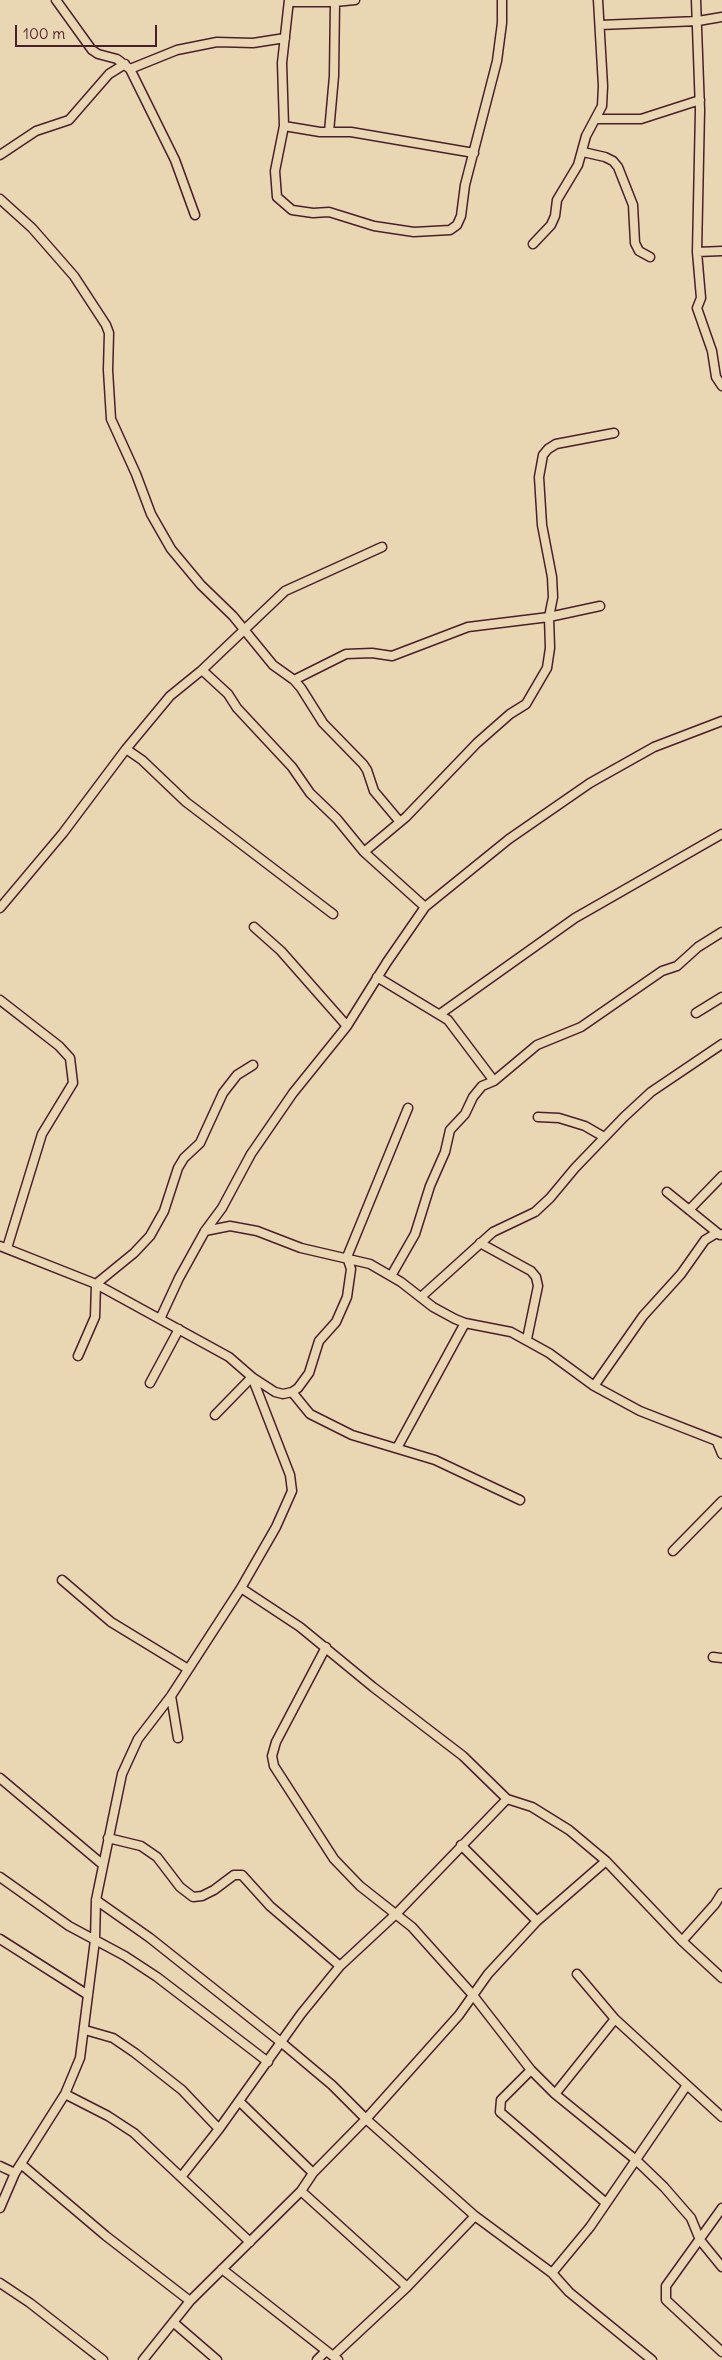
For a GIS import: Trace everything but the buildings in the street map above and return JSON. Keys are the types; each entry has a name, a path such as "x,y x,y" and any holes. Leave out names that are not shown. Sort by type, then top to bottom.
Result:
{"street":[{"path":"56,0 92,50 98,54 117,58 127,67 172,153 195,214"},
{"path":"355,0 335,2 289,1 282,63 284,126 280,140 275,185 278,197 282,203 292,210 313,213 329,212 396,231 434,232 450,230 457,225 497,61 502,22 502,0"},
{"path":"533,244 551,225 562,189 583,152 586,136 597,119 603,100 598,0"},
{"path":"696,0 700,100 697,252 701,298 698,308 699,317 712,351 716,377 722,386"},
{"path":"329,132 334,76 335,2"},
{"path":"600,25 698,21 722,17"},
{"path":"0,155 36,132 69,120 109,74 177,50 217,42 253,43 285,38"},
{"path":"597,119 641,119 700,100"},
{"path":"284,126 329,132 351,132 474,153"},
{"path":"583,152 605,157 613,161 618,167 632,205 635,243 639,251 650,257"},
{"path":"0,199 32,228 74,276 106,325 109,333 108,370 111,419 136,474 151,514 178,559 273,665 294,680 312,702 323,723 363,764 374,791 400,822"},
{"path":"697,252 722,250"},
{"path":"364,852 400,822 477,743 504,719 526,704 542,677 549,659 549,617 553,597 552,576 542,526 539,477 543,455 556,444 614,434"},
{"path":"0,908 63,833 126,749 170,696 202,670 285,590 382,547"},
{"path":"294,680 346,654 372,653 392,656 468,627 549,617 600,606"},
{"path":"202,670 228,694 237,708 292,767 310,793 337,819 364,852 425,907"},
{"path":"160,1319 206,1231 222,1208 251,1154 271,1124 347,1026 377,977 425,907 509,839 590,784 654,747 722,722"},
{"path":"126,749 142,760 186,802 333,914"},
{"path":"440,1014 575,918 722,834"},
{"path":"254,927 281,951 347,1026"},
{"path":"391,1276 415,1234 430,1186 445,1152 450,1130 465,1114 482,1086 494,1081 538,1045 581,1027 662,972 677,966 698,947 722,932"},
{"path":"713,938 722,942"},
{"path":"377,977 448,1020 494,1081"},
{"path":"696,1013 722,997"},
{"path":"0,1000 59,1046 70,1058 73,1083 42,1134 4,1247 96,1284 229,1357 252,1377 275,1392 292,1392 309,1373 319,1341 336,1322 345,1302 351,1279 351,1270 347,1257 408,1108"},
{"path":"421,1296 493,1232 535,1212 558,1191 575,1168 604,1137 651,1092 722,1044"},
{"path":"78,1356 95,1317 96,1284 134,1253 150,1236 164,1211 178,1168 184,1158 200,1143 223,1093 237,1075 253,1065"},
{"path":"538,1117 559,1118 585,1126 604,1137"},
{"path":"689,1210 722,1176"},
{"path":"667,1192 721,1235"},
{"path":"206,1231 230,1226 257,1232 310,1251 347,1257 370,1264 421,1296 433,1307 465,1324 499,1328 527,1339 594,1386 640,1411 719,1443 722,1454"},
{"path":"594,1386 643,1316 681,1274 705,1240 715,1234 721,1235"},
{"path":"480,1243 531,1271 536,1277 538,1286 527,1339"},
{"path":"397,1448 465,1324"},
{"path":"150,1383 179,1329"},
{"path":"215,1414 252,1377"},
{"path":"0,2208 15,2173 65,2094 80,2058 86,2030 95,1940 96,1900 122,1774 138,1739 171,1696 241,1588 276,1527 292,1491 290,1475 252,1377"},
{"path":"292,1392 310,1414 352,1435 434,1460 520,1500"},
{"path":"673,1551 722,1501"},
{"path":"62,1580 111,1622 188,1670"},
{"path":"241,1588 326,1647 372,1687 463,1756 507,1798 532,1806 552,1817 606,1861 682,1941 722,1978"},
{"path":"326,1647 276,1742 272,1756 274,1766 334,1859 360,1886 397,1913 472,1994 531,2070 555,2094 636,2160 664,2187 691,2218 700,2240 722,2266"},
{"path":"713,1657 722,1658"},
{"path":"171,1696 178,1738"},
{"path":"0,1778 102,1864"},
{"path":"181,2177 219,2129 301,2014 340,1966 397,1913 507,1798"},
{"path":"108,1838 141,1846 157,1857 180,1887 193,1897 202,1896 214,1890 234,1875 242,1875 270,1906 340,1966"},
{"path":"461,1845 537,1922"},
{"path":"143,2360 190,2301 301,2191 313,2173 366,2119 459,2015 472,1994 537,1922 606,1861"},
{"path":"0,1877 69,1926 157,1977 268,2062"},
{"path":"682,1941 715,1904 722,1893"},
{"path":"96,1900 150,1938 282,2043 332,2085 366,2119 475,2216 552,2273 568,2292 652,2360"},
{"path":"0,1939 88,1995"},
{"path":"577,1974 615,2019 722,2116"},
{"path":"555,2094 615,2019"},
{"path":"86,2030 113,2038 135,2053 182,2090 219,2129"},
{"path":"531,2070 501,2100 500,2112 606,2203"},
{"path":"552,2273 606,2203 687,2085"},
{"path":"65,2094 108,2116 134,2133 250,2242"},
{"path":"239,2101 313,2173"},
{"path":"21,2164 106,2236 190,2301"},
{"path":"0,2166 15,2173"},
{"path":"301,2191 407,2287"},
{"path":"722,2208 666,2286 666,2300 722,2352"},
{"path":"222,2268 335,2358 475,2216"},
{"path":"0,2283 30,2303 103,2360"},
{"path":"174,2322 217,2360"},
{"path":"317,2360 326,2351"}]}
